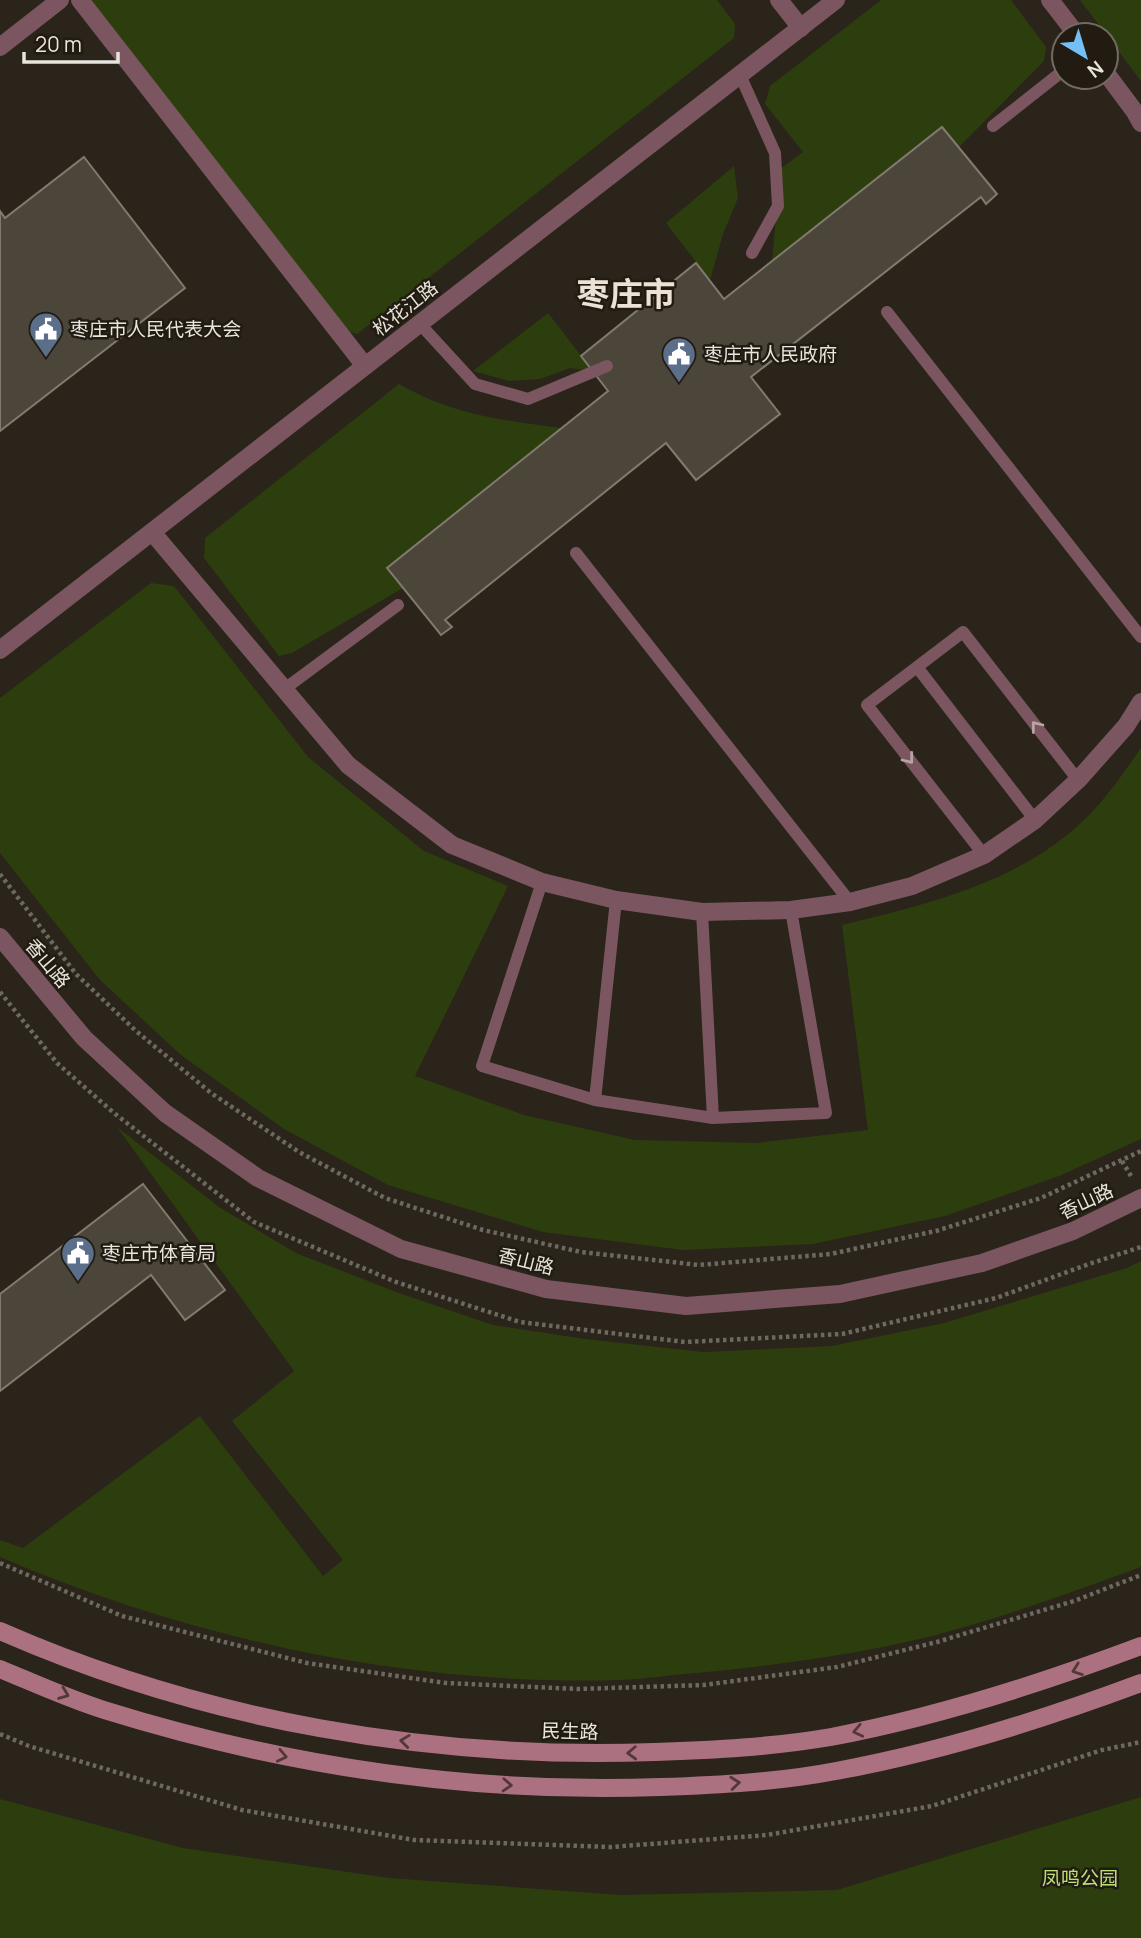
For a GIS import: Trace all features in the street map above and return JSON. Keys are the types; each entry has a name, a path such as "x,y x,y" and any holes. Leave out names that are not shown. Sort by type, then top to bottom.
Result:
{"main road":[{"name":"民生路","path":"0,1631 114,1676 240,1711 350,1734 466,1748 599,1754 721,1750 829,1737 941,1712 1070,1672 1141,1646"},
{"path":"0,1669 102,1709 231,1745 344,1769 463,1783 599,1789 724,1784 834,1772 950,1746 1082,1706 1141,1683"}],"street":[{"path":"0,47 60,0"},
{"path":"80,0 365,366"},
{"path":"779,0 801,27"},
{"name":"松花江路","path":"0,650 836,0"},
{"path":"1050,0 1066,21"},
{"path":"1119,91 1141,123"},
{"path":"152,532 348,765 452,845 542,882 617,900 702,912 791,910 850,902 912,886 984,855 1035,820 1078,780 1126,726 1141,702"},
{"name":"香山路","path":"0,937 84,1038 165,1113 258,1178 401,1249 546,1289 686,1306 840,1294 982,1263 1073,1231 1141,1198"}],"lane":[{"path":"740,75 775,153 778,206 752,253"},
{"path":"993,126 1050,81"},
{"path":"887,312 1141,637"},
{"path":"419,324 475,384 528,399 607,366"},
{"path":"576,553 850,902"},
{"path":"283,690 398,605"},
{"path":"984,855 867,705 963,632 1078,780"},
{"path":"917,667 1035,820"},
{"path":"542,882 482,1066 595,1100 713,1118 826,1113 791,910"},
{"path":"595,1100 617,900"},
{"path":"702,912 713,1118"}],"path":[{"path":"0,874 76,974 136,1031 211,1093 299,1152 384,1198 483,1230 581,1252 699,1265 831,1254 936,1231 1041,1198 1141,1151"},
{"path":"0,992 57,1063 114,1113 254,1223 396,1282 520,1322 685,1342 842,1334 996,1298 1141,1247"},
{"path":"0,1563 122,1616 307,1663 446,1683 578,1689 704,1685 837,1667 937,1642 1074,1601 1141,1575"},
{"path":"1102,1750 1141,1742"}],"green space":[{"path":"84,0 717,0 735,24 734,38 357,334 338,329"},
{"path":"881,0 1011,0 1046,47 1044,61 959,147 942,127 772,261 777,206 775,173 803,152 765,104 770,86"},
{"path":"1080,0 1141,0 1141,81 1120,53 1120,21 1096,21"},
{"path":"734,166 738,198 723,234 710,280 666,223"},
{"path":"548,313 593,371 570,368 540,379 509,381 473,371"},
{"path":"399,384 439,403 478,415 561,428 387,568 403,588 292,653 279,656 204,558 205,538"},
{"path":"151,583 174,586 308,757 424,851 508,886 415,1076 524,1115 635,1140 756,1143 868,1130 842,925 940,899 1004,874 1034,858 1062,839 1088,816 1141,748 1141,1139 1059,1176 945,1216 813,1244 683,1250 543,1232 388,1185 284,1129 181,1055 100,980 0,853 0,698"},
{"path":"117,1127 219,1207 296,1253 399,1293 493,1325 585,1339 703,1352 832,1346 944,1323 1127,1268 1141,1261 1141,1567 969,1626 858,1652 639,1679 540,1680 382,1666 303,1652 149,1612 0,1557 0,1540 23,1548 200,1416 323,1576 343,1560 232,1421 294,1371"},
{"name":"凤鸣公园","path":"1141,1797 1141,1938 0,1938 0,1799 183,1848 389,1878 621,1895 837,1890"}],"building":[{"name":"枣庄市人民政府","path":"942,127 997,194 986,204 981,197 751,377 780,414 696,480 666,443 445,620 452,627 441,635 387,568 608,391 581,356 696,263 724,299"},
{"name":"枣庄市人民代表大会","path":"84,157 185,288 0,431 0,211 5,218"},
{"name":"枣庄市体育局","path":"143,1184 225,1290 185,1320 151,1275 0,1391 0,1294"}],"place":[{"name":"枣庄市人民代表大会","path":"46,359"},
{"name":"枣庄市人民政府","path":"679,384"},
{"name":"枣庄市体育局","path":"78,1283"}],"district":[{"name":"枣庄市","path":"626,293"}]}
